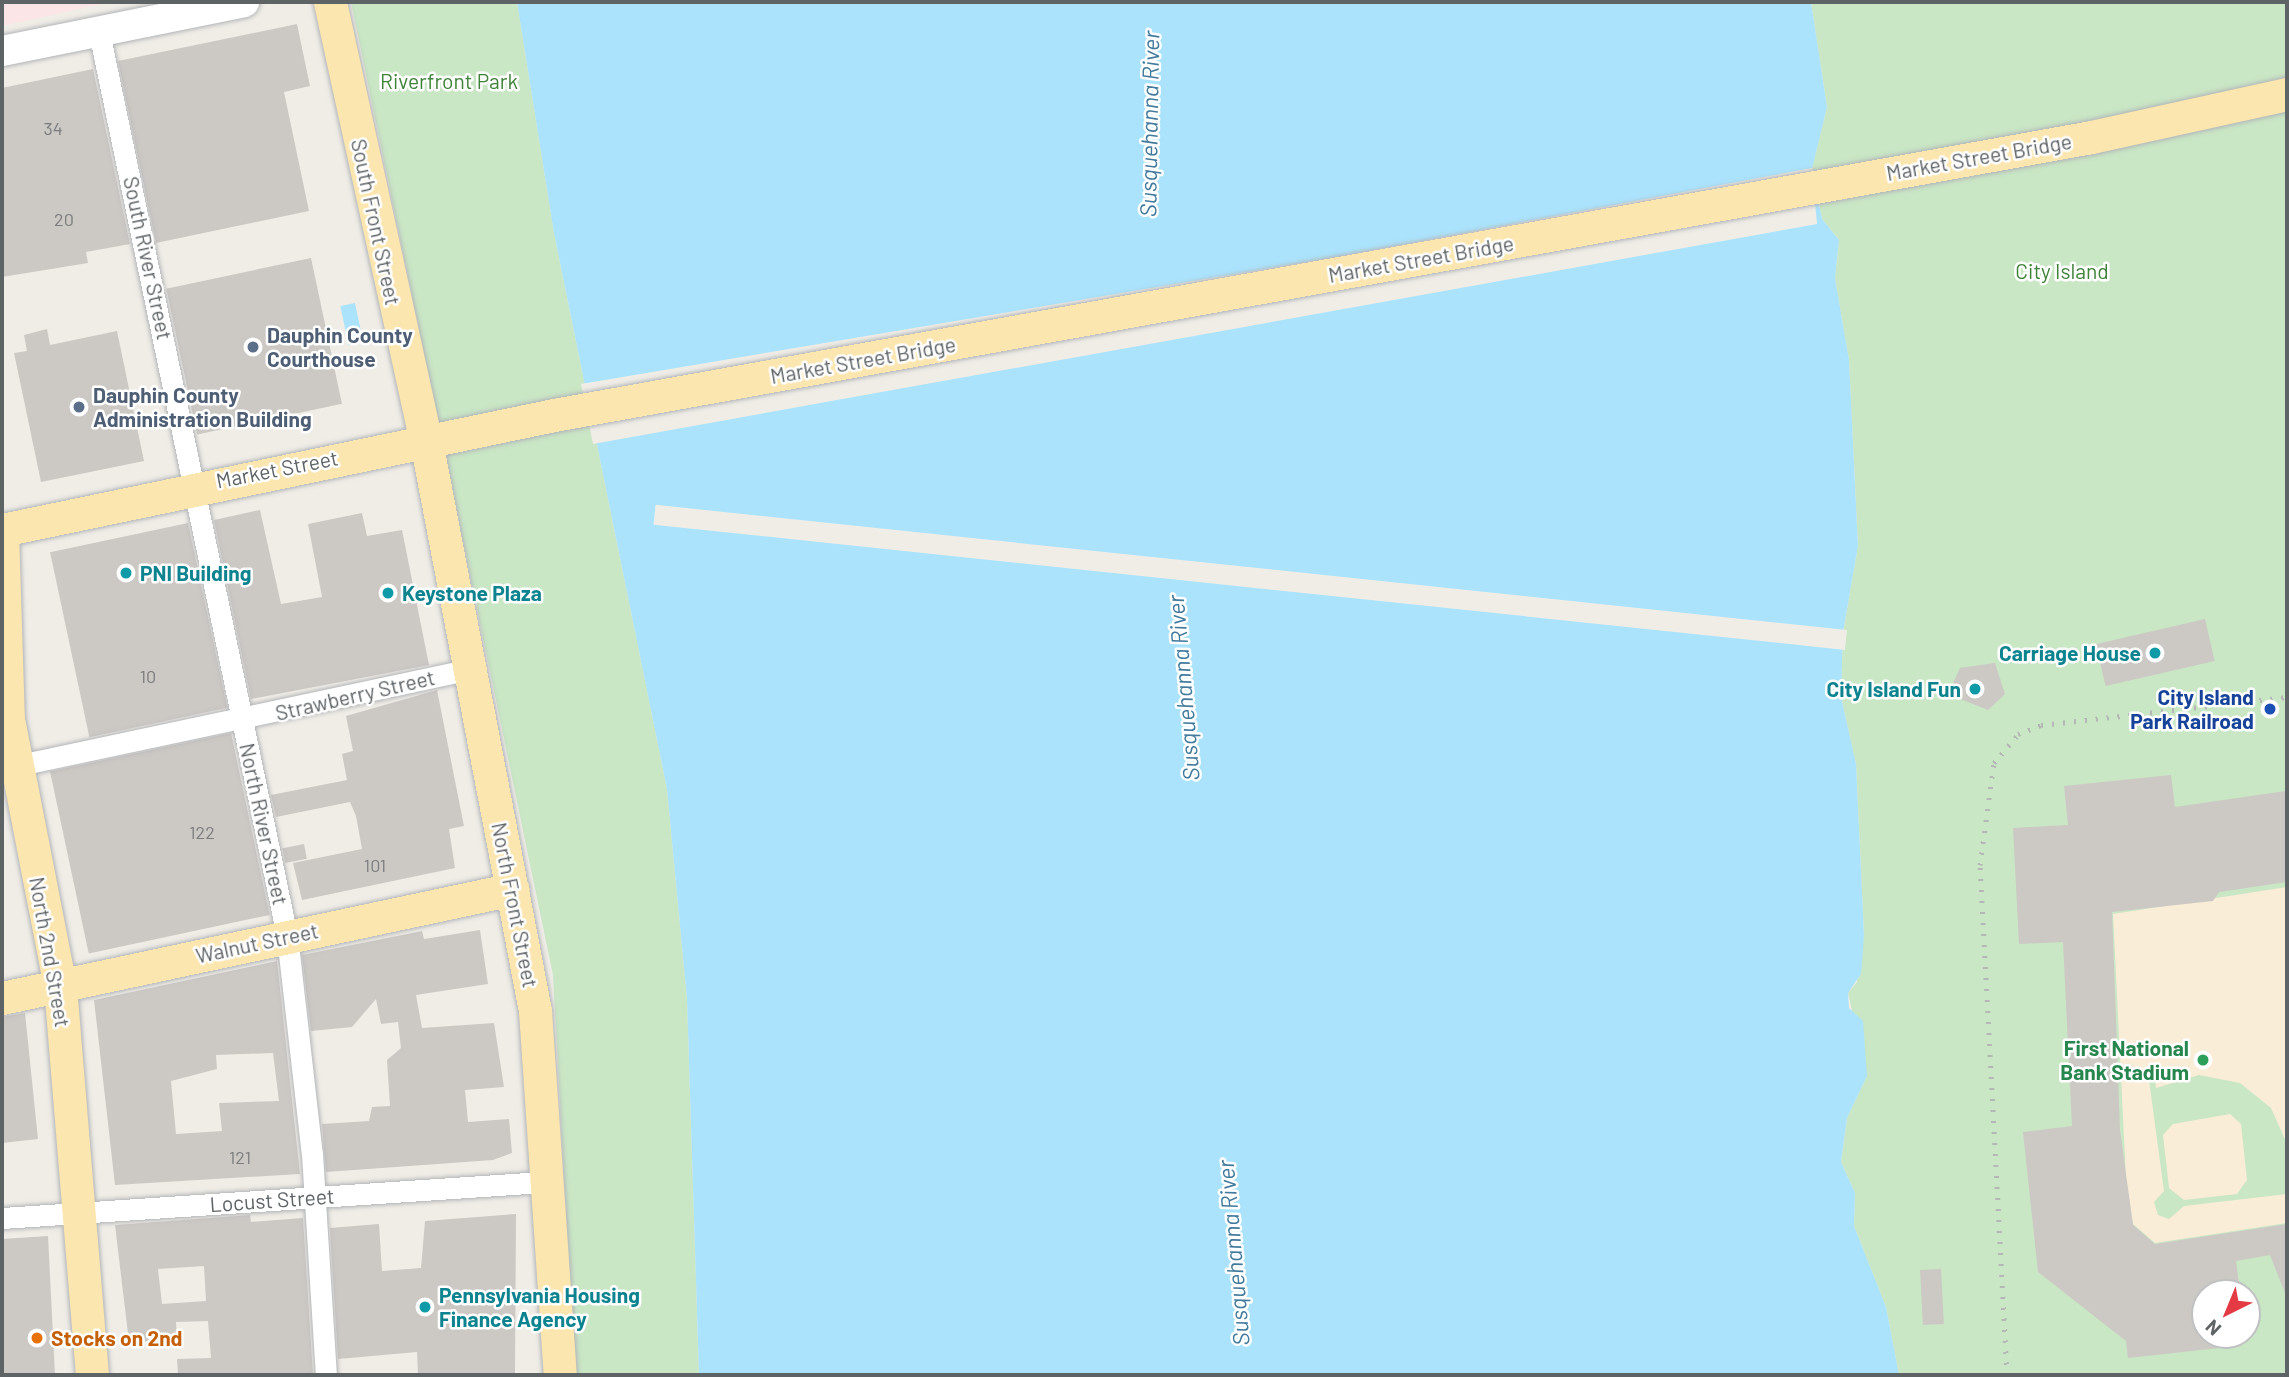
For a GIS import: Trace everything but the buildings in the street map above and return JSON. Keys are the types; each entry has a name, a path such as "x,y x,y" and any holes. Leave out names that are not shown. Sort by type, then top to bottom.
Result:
{"main road":[{"path":"2,51 244,2"},
{"name":"South Front Street","path":"330,2 426,441"},
{"name":"Market Street Bridge","path":"554,415 2091,137 2287,94"},
{"name":"Market Street","path":"2,531 194,485 554,415"},
{"name":"North Front Street","path":"426,441 535,1011 543,1182 560,1375"},
{"name":"North 2nd Street","path":"2,531 8,767 60,986 92,1375"},
{"name":"Walnut Street","path":"2,998 513,889"}],"street":[{"name":"South River Street","path":"99,32 194,485"},
{"name":"North River Street","path":"194,485 286,936 315,1198 327,1375"},
{"name":"Strawberry Street","path":"8,767 242,720 468,670"},
{"name":"Locust Street","path":"2,1218 543,1182"}],"shaded area":[{"path":"2,2 111,2 2,26"}],"green space":[{"name":"Riverfront Park","path":"351,2 517,2 554,233 667,789 687,999 699,1375 575,1375 553,975"},
{"name":"City Island","path":"1811,2 2287,2 2287,1375 1899,1375 1886,1307 1854,1226 1855,1193 1841,1162 1847,1118 1867,1076 1848,993 1857,982 1864,936 1856,764 1841,697 1843,632 1858,546 1849,360 1835,278 1839,240 1822,219 1812,168 1827,107"}],"sand":[{"name":"First National Bank Stadium","path":"2287,887 2287,1144 2271,1108 2240,1083 2199,1075 2156,1088 2155,1079 2149,1080 2164,1191 2154,1202 2158,1215 2169,1219 2184,1206 2287,1194 2287,1223 2155,1243 2133,1224 2126,1179 2113,914"},
{"name":"First National Bank Stadium","path":"2230,1114 2241,1124 2247,1180 2237,1194 2184,1200 2169,1188 2163,1135 2173,1124"}],"water":[{"name":"Susquehanna River","path":"517,2 1811,2 1827,107 1812,169 1822,219 1839,240 1835,278 1849,360 1858,546 1843,632 1841,697 1856,764 1864,936 1861,974 1848,993 1849,1008 1863,1021 1867,1076 1847,1118 1841,1162 1855,1193 1854,1226 1886,1307 1899,1375 699,1375 687,999 667,789 554,233"},
{"path":"355,303 363,342 349,345 340,306"}],"pier":[{"path":"1812,168 1817,224 593,444 581,384 1336,257"},
{"path":"656,505 1847,630 1845,650 653,525"}],"railway":[{"path":"2007,1375 1980,865 1994,763 2018,734 2041,725 2287,697"}],"place":[{"name":"Dauphin County Courthouse","path":"253,347"},
{"name":"Dauphin County Administration Building","path":"79,407"},
{"name":"PNI Building","path":"126,573"},
{"name":"Keystone Plaza","path":"388,593"},
{"name":"Carriage House","path":"2155,653"},
{"name":"City Island Fun","path":"1975,689"},
{"name":"City Island Park Railroad","path":"2270,709"},
{"name":"First National Bank Stadium","path":"2203,1060"},
{"name":"Pennsylvania Housing Finance Agency","path":"425,1307"},
{"name":"Stocks on 2nd","path":"37,1338"}]}
